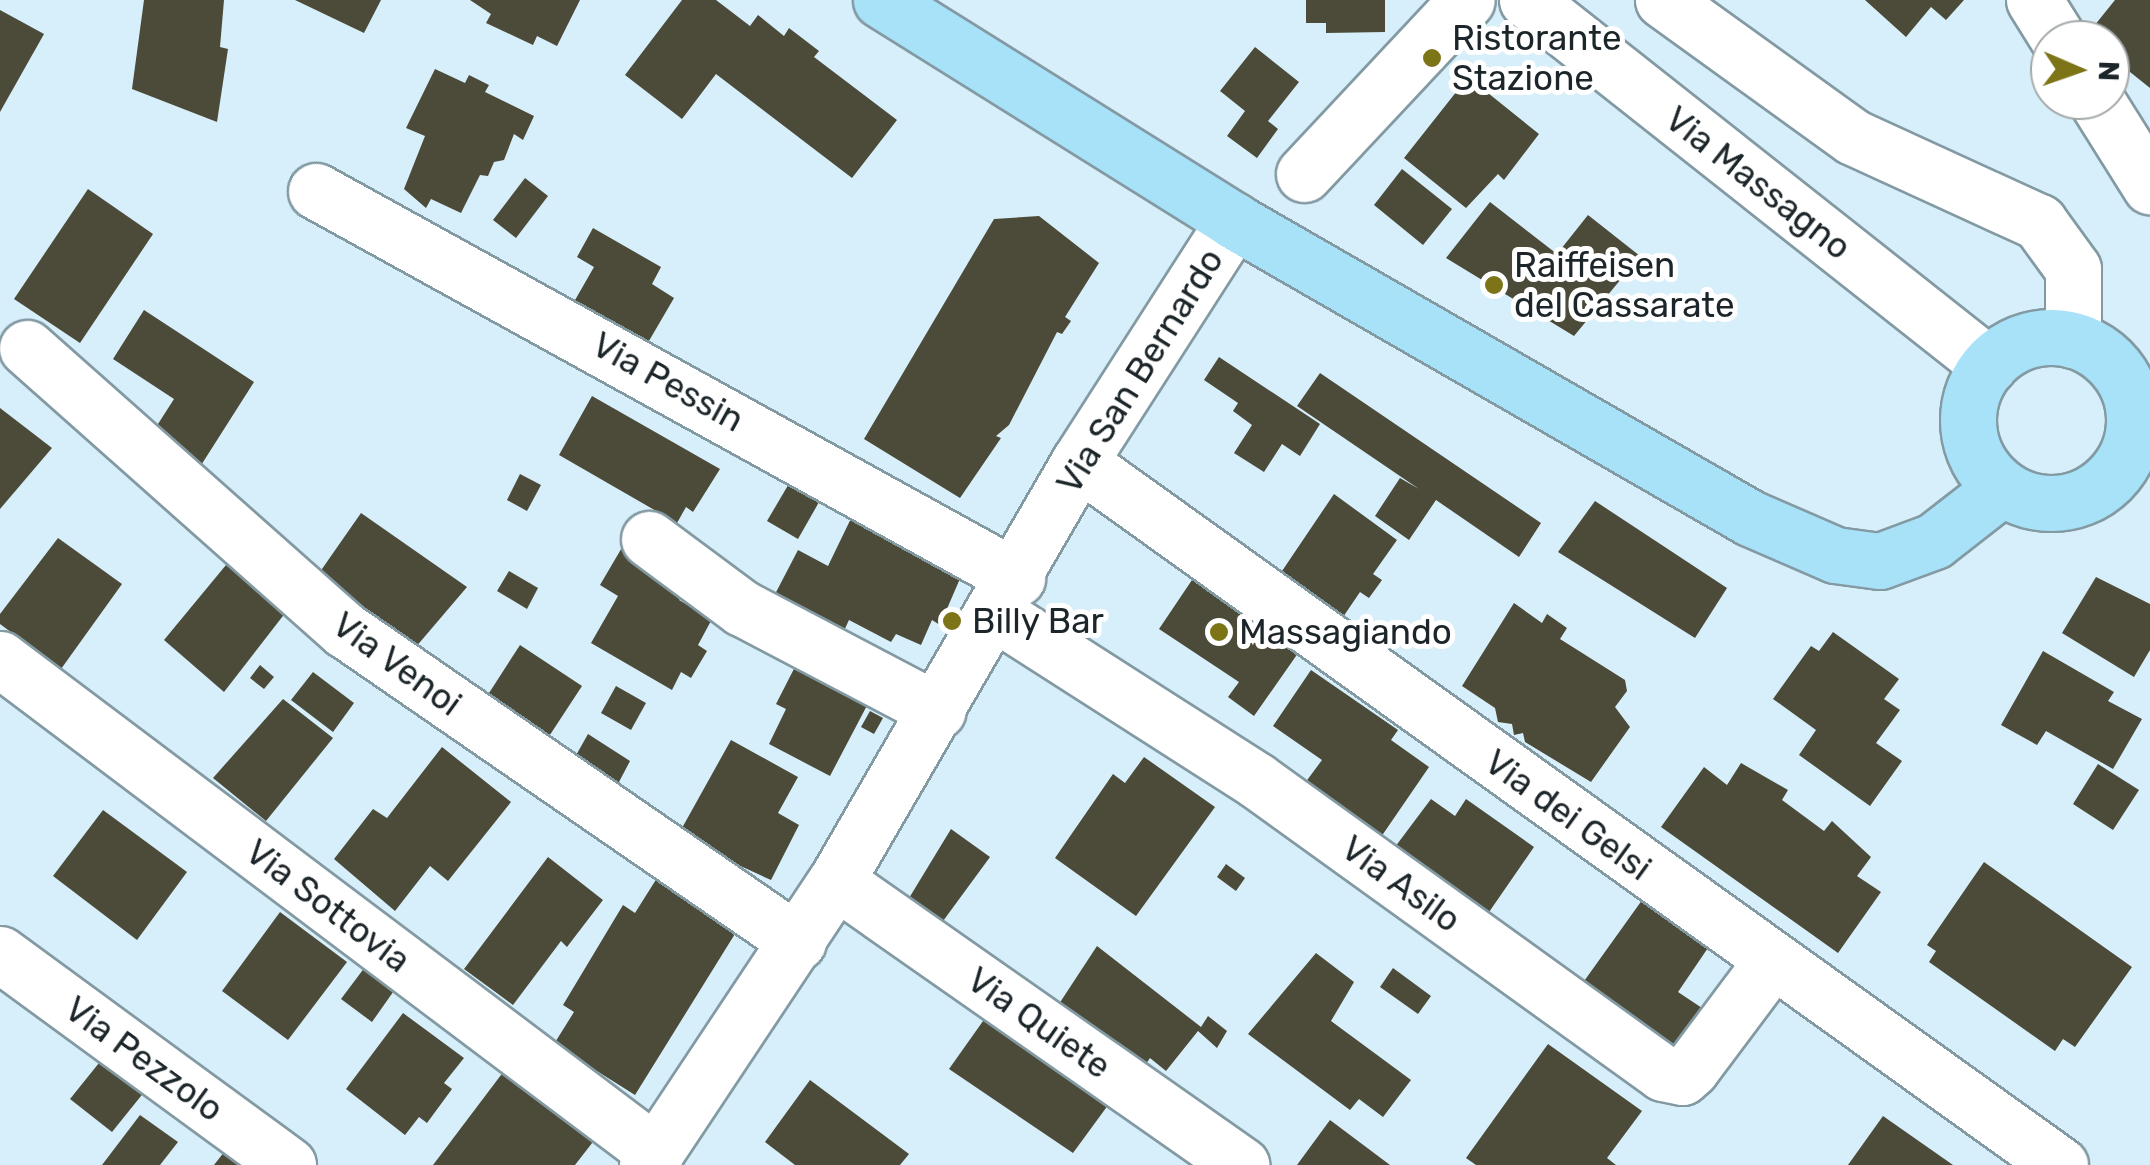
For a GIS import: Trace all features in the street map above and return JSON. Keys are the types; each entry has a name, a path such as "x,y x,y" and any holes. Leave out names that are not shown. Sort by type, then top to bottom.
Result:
{"main road":[{"path":"881,0 1234,222"},
{"name":"Via San Bernardo","path":"1234,222 1706,494 1836,556 1901,556 1956,527 2002,488"},
{"path":"2027,340 2073,340 2097,350 2129,390 2135,416 2136,476 2080,499 2052,504 2002,488 1976,458 1968,420 1989,365 2027,340"}],"street":[{"path":"1304,174 1467,0"},
{"name":"Via Massagno","path":"1527,0 1989,365"},
{"path":"1663,0 1854,136 2039,222 2073,269 2073,340"},
{"path":"2109,120 2150,186"},
{"name":"Via Pessin","path":"316,190 1006,595"},
{"name":"Via San Bernardo","path":"652,1159 836,881 1006,595 1079,462 1234,222"},
{"name":"Via Venoi","path":"27,348 345,630 798,942"},
{"name":"Via dei Gelsi","path":"1079,462 1770,962 2060,1165"},
{"path":"649,539 742,608 938,710"},
{"name":"Via Asilo","path":"1006,595 1663,1072 1682,1077 1691,1069 1770,962"},
{"name":"Via Sottovia","path":"0,659 652,1159"},
{"name":"Via Quiete","path":"836,881 1242,1165"},
{"name":"Via Pezzolo","path":"0,954 288,1165"}],"building":[{"path":"144,0 224,0 220,47 228,49 217,122 132,89"},
{"path":"295,0 381,0 364,33"},
{"path":"470,0 580,0 557,46 537,36 533,45 486,23 491,14"},
{"path":"682,0 716,0 750,26 758,15 784,36 789,28 819,51 814,57 897,120 852,178 716,74 682,119 625,75"},
{"path":"1306,0 1385,0 1385,32 1326,33 1326,23 1306,23"},
{"path":"1865,0 1964,0 1946,20 1931,7 1906,37"},
{"path":"2115,0 2150,0 2150,88 2130,72 2130,20 2099,20"},
{"path":"0,10 44,34 0,112"},
{"path":"1255,47 1299,82 1268,121 1278,129 1257,158 1227,136 1245,111 1220,91"},
{"path":"435,69 465,83 469,75 489,85 485,92 534,116 523,140 514,134 504,160 494,162 488,176 480,175 461,213 431,199 426,208 404,189 425,136 406,128"},
{"path":"1468,77 1539,134 1504,180 1498,174 1466,208 1404,158"},
{"path":"1402,169 1452,209 1423,245 1374,205"},
{"path":"525,178 548,196 516,238 493,220"},
{"path":"88,189 153,234 80,343 14,299"},
{"path":"1490,202 1557,254 1588,215 1640,256 1574,336 1446,258"},
{"path":"1039,216 1099,263 1065,317 1071,321 1062,334 1057,332 1009,425 996,436 1001,438 960,498 864,439 994,219"},
{"path":"593,228 661,267 652,284 674,298 646,346 567,314 594,267 577,257"},
{"path":"144,310 254,382 191,481 142,449 174,399 113,359"},
{"path":"1219,357 1320,424 1300,456 1282,444 1264,472 1234,453 1252,425 1233,411 1238,403 1204,380"},
{"path":"1320,373 1541,523 1519,557 1436,500 1409,540 1375,516 1400,478 1419,489 1297,406"},
{"path":"592,396 720,469 693,512 686,507 677,523 559,455"},
{"path":"0,408 52,448 0,509"},
{"path":"797,470 827,488 798,539 767,521"},
{"path":"520,474 541,485 527,511 507,500"},
{"path":"1334,494 1397,540 1373,574 1382,580 1369,598 1360,592 1341,620 1278,577"},
{"path":"1595,501 1727,588 1695,638 1558,552"},
{"path":"858,504 962,574 940,625 932,620 921,645 896,634 891,642 849,620 842,635 773,598 798,550 828,566"},
{"path":"361,513 467,587 409,655 315,579"},
{"path":"58,538 122,584 61,669 0,624 0,614"},
{"path":"627,539 687,585 679,600 712,619 698,645 707,651 691,678 681,672 672,690 591,643 618,596 600,585"},
{"path":"226,565 286,612 224,692 164,640"},
{"path":"509,571 538,588 527,609 497,591"},
{"path":"1194,577 1303,646 1254,716 1228,697 1239,682 1159,629"},
{"path":"2096,577 2150,604 2150,650 2134,677 2062,633"},
{"path":"1514,603 1542,623 1547,614 1567,628 1560,639 1625,680 1627,691 1615,707 1630,727 1591,782 1525,742 1523,733 1514,735 1512,724 1498,722 1495,708 1462,686"},
{"path":"1833,632 1899,679 1884,699 1900,710 1876,743 1902,761 1870,806 1799,755 1816,730 1773,699 1811,646 1819,651"},
{"path":"520,645 582,686 542,747 480,707"},
{"path":"2043,651 2114,692 2108,701 2142,719 2113,769 2046,731 2037,745 2001,725"},
{"path":"799,659 872,696 830,776 769,744 786,709 776,704"},
{"path":"260,665 274,677 264,689 250,678"},
{"path":"1311,670 1398,730 1391,740 1429,767 1381,837 1305,783 1322,760 1273,726"},
{"path":"313,672 354,703 333,732 291,700"},
{"path":"616,686 646,703 631,730 601,713"},
{"path":"283,699 333,738 266,821 213,778"},
{"path":"870,711 883,718 874,734 861,727"},
{"path":"588,734 630,761 609,801 565,775"},
{"path":"731,740 798,777 778,813 799,825 771,880 677,837"},
{"path":"442,747 511,802 448,881 430,866 395,911 334,859 373,809 387,818"},
{"path":"1144,757 1215,807 1136,916 1055,858 1113,774 1125,783"},
{"path":"1741,763 1788,790 1782,800 1824,831 1832,821 1871,857 1857,876 1881,892 1838,953 1661,827 1704,767 1727,785"},
{"path":"2098,764 2139,790 2113,830 2073,804"},
{"path":"1431,799 1455,816 1466,799 1534,847 1487,915 1395,847"},
{"path":"103,810 187,872 137,940 53,876"},
{"path":"951,829 990,857 935,932 903,908"},
{"path":"548,857 603,900 567,947 561,941 513,1005 464,969"},
{"path":"1984,862 2132,967 2075,1047 2063,1039 2055,1051 1929,962 1936,951 1927,945"},
{"path":"1226,864 1245,878 1236,891 1217,877"},
{"path":"657,878 738,929 635,1095 554,1044 574,1012 563,1005 623,905 635,913"},
{"path":"1645,896 1712,942 1678,992 1708,1012 1672,1059 1582,984"},
{"path":"280,912 347,962 288,1040 222,991"},
{"path":"1097,946 1201,1027 1208,1016 1227,1031 1217,1048 1198,1031 1166,1071 1150,1058 1141,1071 1055,1010"},
{"path":"1316,953 1354,982 1331,1021 1411,1080 1383,1117 1359,1099 1350,1110 1248,1034"},
{"path":"368,963 398,985 372,1022 341,999"},
{"path":"1393,968 1431,996 1418,1014 1380,987"},
{"path":"993,1007 1114,1097 1073,1153 949,1069"},
{"path":"403,1013 464,1058 444,1083 452,1089 427,1123 419,1117 405,1135 346,1089"},
{"path":"1548,1044 1642,1111 1607,1158 1616,1165 1476,1165 1466,1158"},
{"path":"103,1058 145,1091 112,1132 70,1099"},
{"path":"504,1071 596,1138 575,1165 433,1165"},
{"path":"810,1080 909,1154 900,1165 795,1165 765,1142"},
{"path":"140,1115 178,1142 160,1165 102,1165"},
{"path":"1883,1116 1953,1165 1848,1165"},
{"path":"1330,1120 1390,1165 1297,1165"},
{"path":"228,1147 252,1165 214,1165"}],"place":[{"name":"Ristorante Stazione","path":"1432,58"},
{"name":"Raiffeisen del Cassarate","path":"1494,285"},
{"name":"Billy Bar","path":"952,621"},
{"name":"Massagiando","path":"1219,632"}]}
